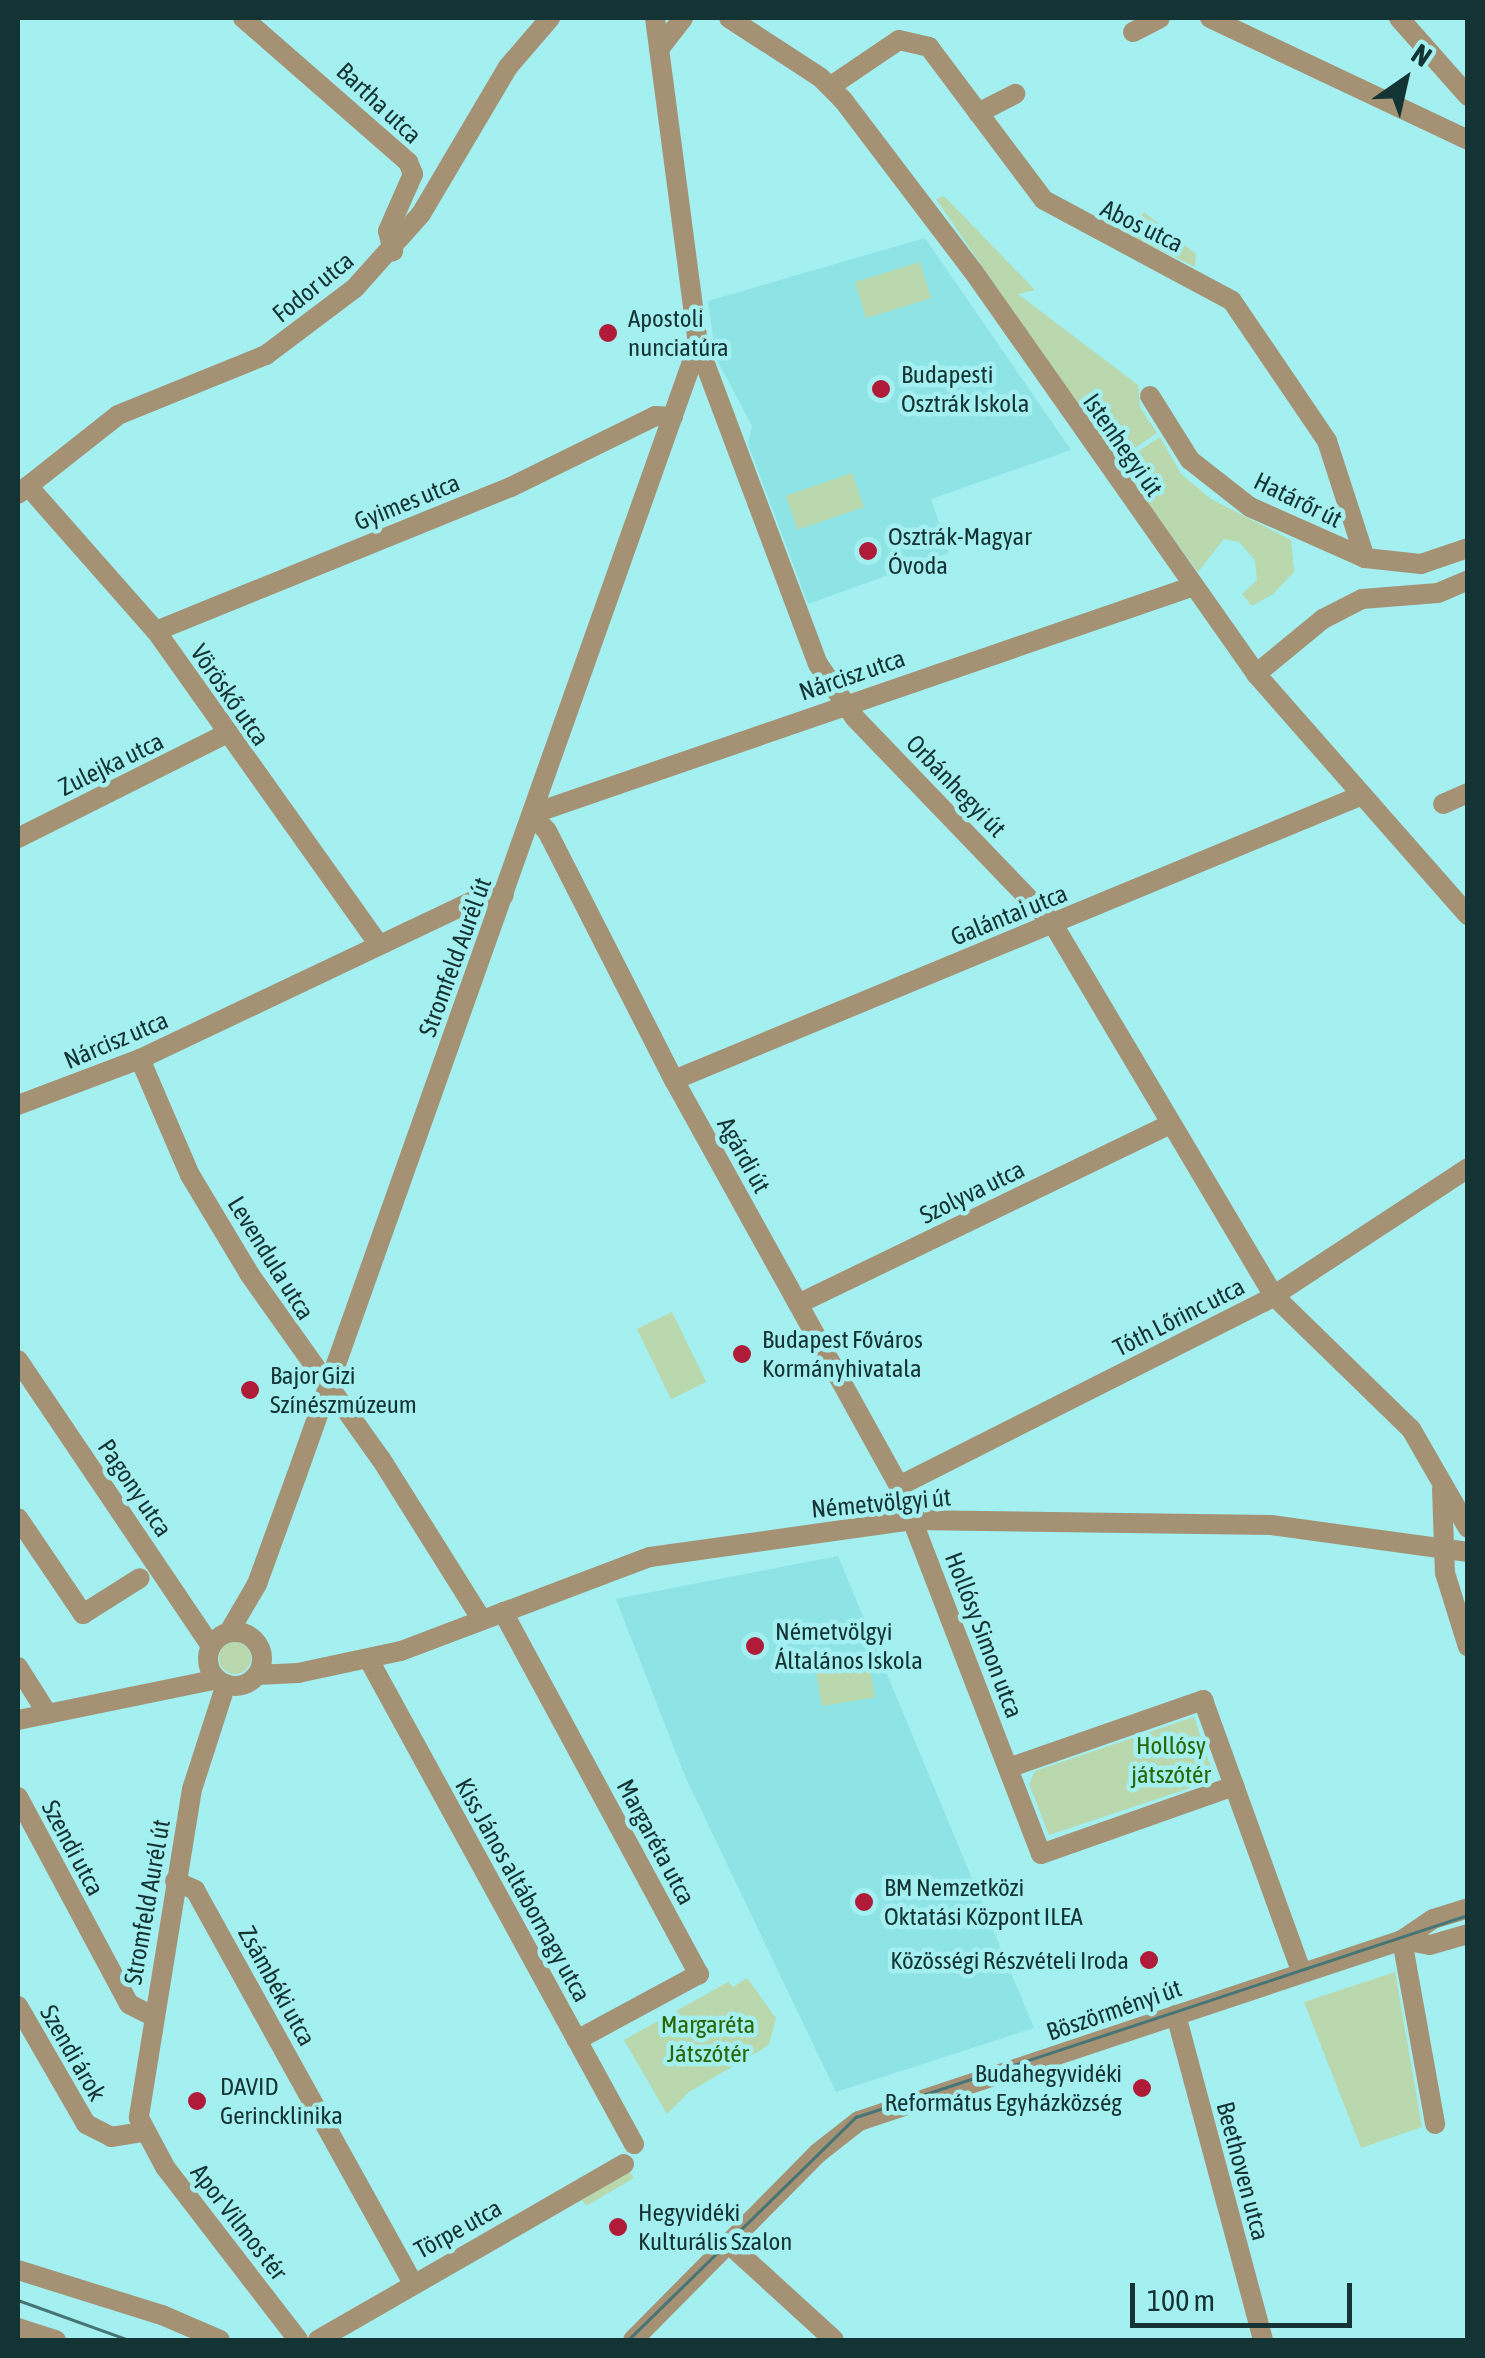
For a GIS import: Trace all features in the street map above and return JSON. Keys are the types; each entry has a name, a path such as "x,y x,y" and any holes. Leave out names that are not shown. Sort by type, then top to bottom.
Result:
{"street":[{"name":"Bartha utca","path":"243,18 408,162 412,174 388,231 394,251"},
{"name":"Fodor utca","path":"23,490 118,415 266,356 394,251 442,184 508,67 550,18"},
{"name":"Orbánhegyi út","path":"655,18 698,345 818,664 842,703 1053,924 1273,1295 1412,1429 1468,1528"},
{"path":"659,49 683,18"},
{"name":"Istenhegyi út","path":"729,18 831,86 964,259 1191,587 1256,674 1468,915"},
{"path":"1133,32 1160,18"},
{"path":"1210,18 1468,140"},
{"path":"1400,18 1468,96"},
{"name":"Abos utca","path":"831,86 889,45 909,40 938,54 1019,174 1058,211 1232,301 1321,430 1364,558"},
{"path":"978,113 1015,94"},
{"name":"Stromfeld Aurél út","path":"230,1632 257,1584 698,345"},
{"name":"Határőr út","path":"1150,396 1190,460 1211,481 1250,507 1364,558 1422,564 1468,548"},
{"name":"Gyimes utca","path":"156,631 511,487 655,416 673,416"},
{"name":"Vöröskő utca","path":"23,490 156,631 378,944"},
{"path":"1256,674 1323,619 1362,599 1438,592 1468,580"},
{"name":"Nárcisz utca","path":"532,814 609,792 842,703 1191,587"},
{"name":"Zulejka utca","path":"18,838 226,734"},
{"path":"1443,804 1468,793"},
{"name":"Galántai utca","path":"674,1080 1362,795"},
{"name":"Agárdi út","path":"532,814 547,831 674,1080 899,1486 912,1520"},
{"name":"Nárcisz utca","path":"18,1105 140,1059 378,944 493,892 504,894"},
{"name":"Levendula utca","path":"140,1059 190,1174 326,1386 381,1459 482,1620"},
{"name":"Szolyva utca","path":"798,1304 1169,1125"},
{"name":"Tóth Lőrinc utca","path":"899,1486 1273,1295 1468,1168"},
{"name":"Pagony utca","path":"18,1360 209,1650"},
{"name":"Orbánhegyi út","path":"1442,1486 1443,1548 1468,1646"},
{"path":"18,1518 83,1614 140,1578"},
{"name":"Németvölgyi út","path":"257,1674 318,1670 369,1660 650,1558 912,1520 1206,1522 1468,1552"},
{"name":"Hollósy Simon utca","path":"912,1520 1041,1854 1234,1786"},
{"name":"Stromfeld Aurél út","path":"257,1584 257,1645"},
{"name":"Margaréta utca","path":"503,1612 699,1974 577,2040"},
{"path":"18,1720 151,1690 221,1682 243,1684 257,1674 257,1645 230,1632 151,1690"},
{"name":"Németvölgyi út","path":"257,1645 318,1670"},
{"path":"209,1650 221,1682"},
{"name":"Kiss János altábornagy utca","path":"369,1660 634,2144"},
{"path":"18,1668 47,1713"},
{"name":"Stromfeld Aurél út","path":"142,2132 139,2095 175,1881 197,1769 221,1682"},
{"path":"1008,1768 1203,1700 1302,1973"},
{"name":"Szendi utca","path":"18,1797 129,2004 153,2016"},
{"name":"Zsámbéki utca","path":"175,1881 194,1890 413,2284"},
{"name":"Böszörményi út","path":"633,2340 728,2244 752,2239 827,2161 845,2130 888,2108 1402,1940 1433,1919 1468,1908"},
{"name":"Böszörményi út","path":"1402,1940 1430,1945 1468,1934"},
{"path":"1402,1940 1436,2124"},
{"name":"Szendi árok","path":"18,2011 86,2124 111,2137 142,2132"},
{"name":"Beethoven utca","path":"1176,2015 1262,2340"},
{"name":"Apor Vilmos tér","path":"142,2132 298,2340"},
{"name":"Törpe utca","path":"318,2340 624,2164"},
{"path":"728,2244 834,2340"},
{"path":"18,2270 153,2312 220,2340"},
{"path":"18,2328 56,2340"}],"shaded area":[{"name":"Budapesti Osztrák Iskola","path":"925,238 1071,450 931,499 949,553 808,604 748,444 752,426 716,358 708,301"},
{"name":"BM Nemzetközi Oktatási Központ ILEA","path":"838,1556 1034,2028 836,2092 685,1776 616,1599"}],"green space":[{"path":"944,196 1035,290 1018,294 1138,385 1140,407 1157,433 1116,461 936,199"},
{"path":"1144,212 1196,254 1195,267 1129,235"},
{"path":"920,262 931,298 866,318 855,282"},
{"path":"1160,437 1181,474 1211,499 1291,540 1294,572 1273,594 1252,606 1242,594 1257,580 1255,560 1239,542 1224,539 1198,572 1119,464"},
{"path":"852,473 864,507 798,530 786,496"},
{"path":"672,1312 706,1382 671,1399 637,1329"},
{"path":"235,1642 246,1647 251,1658 246,1669 235,1674 224,1669 219,1658 224,1647"},
{"path":"869,1660 875,1698 822,1706 816,1668"},
{"name":"Hollósy játszótér","path":"1194,1717 1213,1774 1208,1782 1049,1835 1029,1784 1035,1771"},
{"path":"1395,1972 1422,2127 1361,2148 1304,2002"},
{"name":"Margaréta Játszótér","path":"747,1978 776,2018 769,2045 689,2092 667,2114 624,2040 728,1982 733,1987"},
{"path":"629,2171 634,2178 586,2206 582,2200"}],"tram line":[{"path":"628,2340 856,2117 1468,1915"},
{"path":"18,2300 129,2340"}],"place":[{"name":"Apostoli nunciatúra","path":"608,333"},
{"name":"Budapesti Osztrák Iskola","path":"881,389"},
{"name":"Osztrák-Magyar Óvoda","path":"868,551"},
{"name":"Budapest Főváros Kormányhivatala","path":"742,1354"},
{"name":"Bajor Gizi Színészmúzeum","path":"250,1390"},
{"name":"Németvölgyi Általános Iskola","path":"755,1646"},
{"name":"BM Nemzetközi Oktatási Központ ILEA","path":"864,1902"},
{"name":"Közösségi Részvételi Iroda","path":"1149,1960"},
{"name":"Budahegyvidéki Református Egyházközség","path":"1142,2088"},
{"name":"DAVID Gerincklinika","path":"197,2101"},
{"name":"Hegyvidéki Kulturális Szalon","path":"618,2227"}]}
